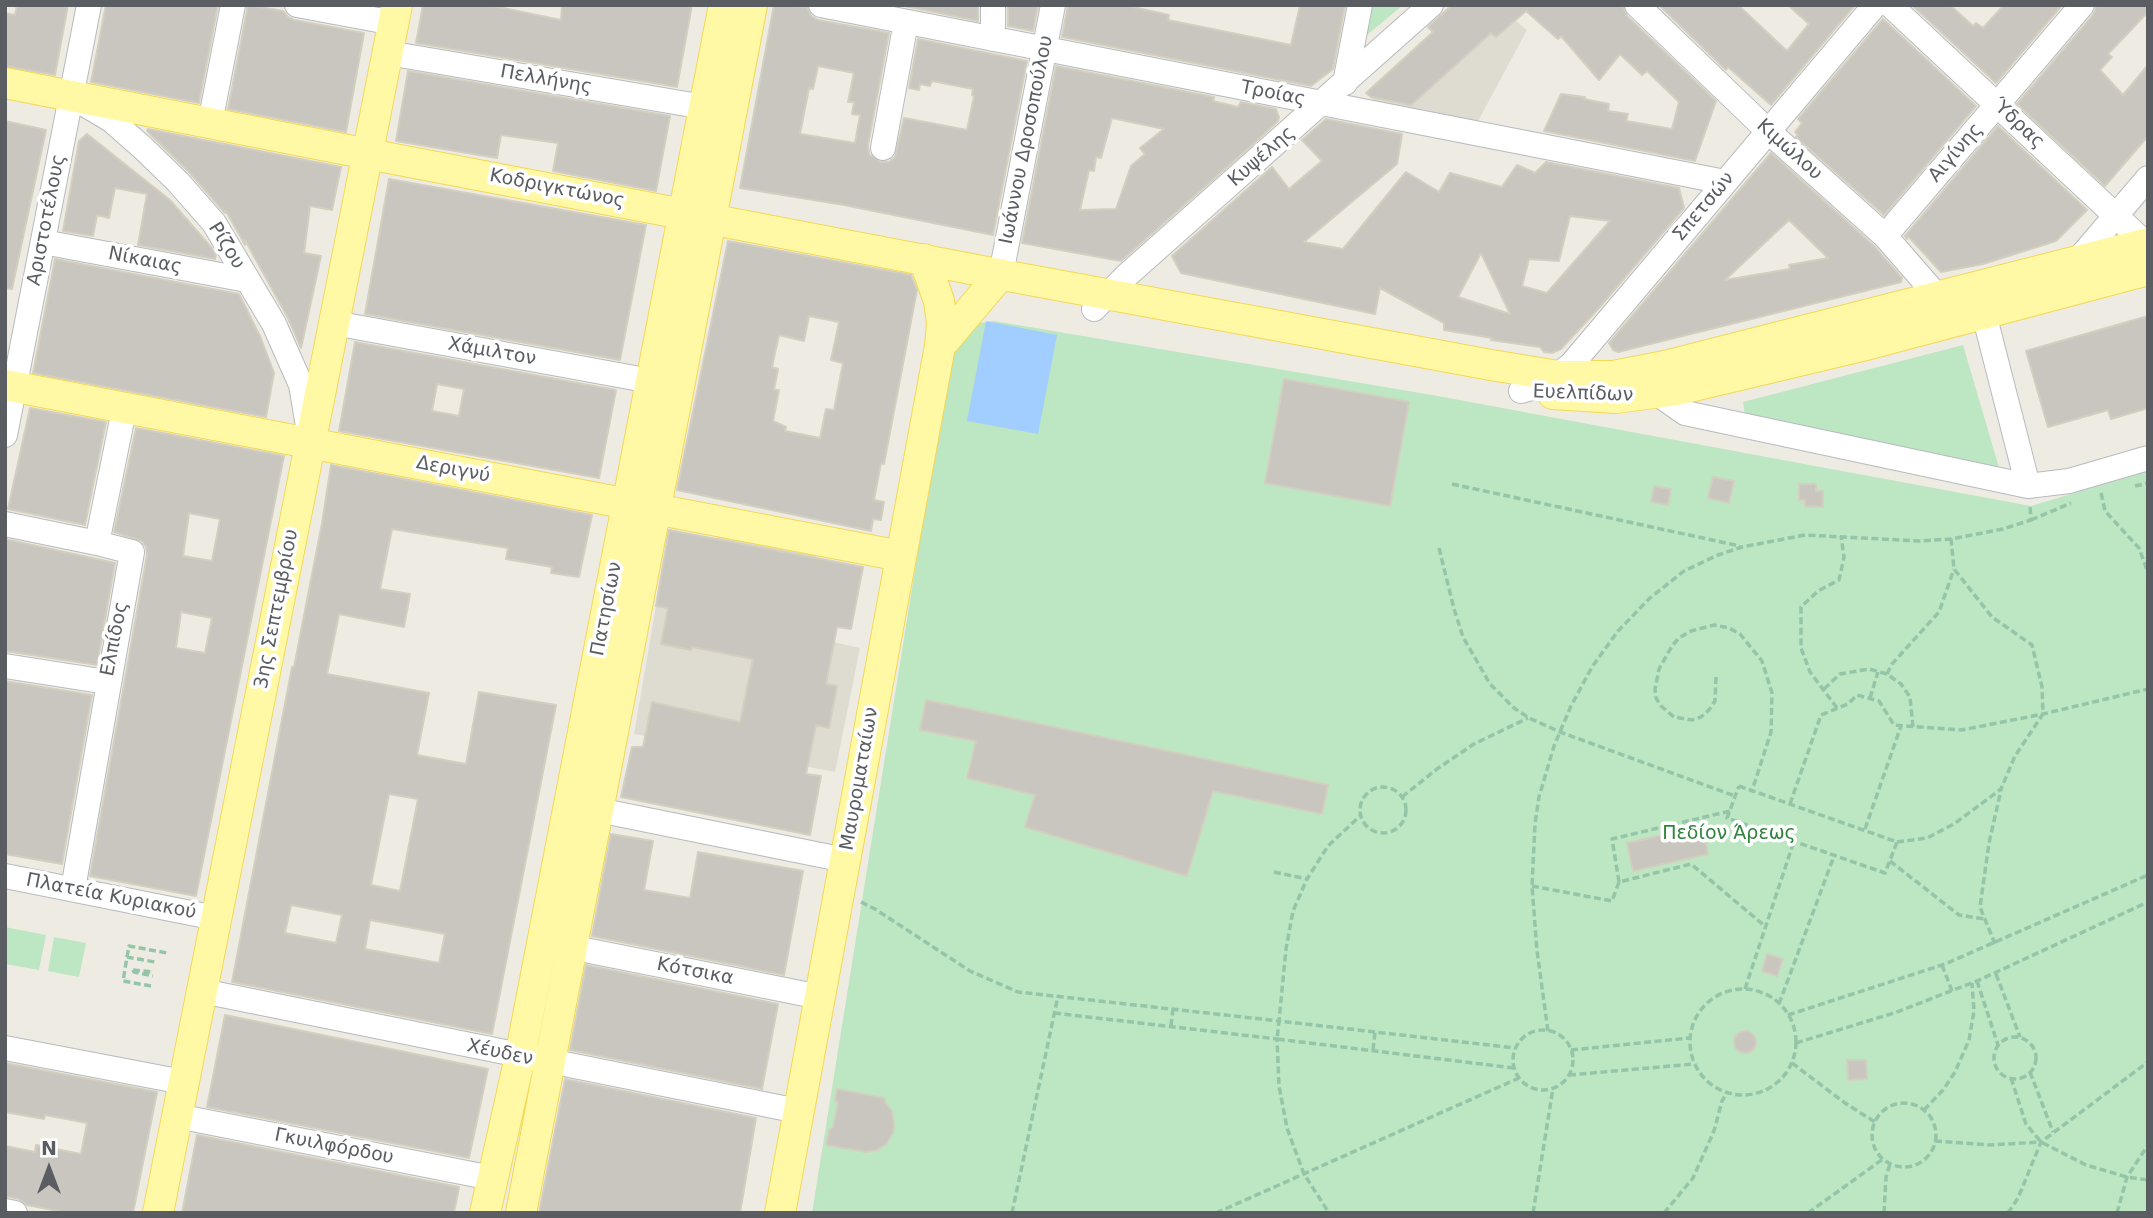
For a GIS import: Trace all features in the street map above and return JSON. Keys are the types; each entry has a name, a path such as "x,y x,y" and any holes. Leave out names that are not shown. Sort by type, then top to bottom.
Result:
{"main road":[{"name":"Πατησίων","path":"521,1213 534,1060 697,216 704,107 723,5"},
{"name":"Πατησίων","path":"485,1213 492,1178 570,947 597,810 641,506 651,381 752,5"},
{"name":"3ης Σεπτεμβρίου","path":"158,1213 396,14"},
{"name":"Κοδριγκτώνος","path":"5,83 924,259 994,282 1102,302"},
{"name":"Ευελπίδων","path":"1102,302 1558,376 1612,376 1730,364 1984,314 2147,252"},
{"name":"Ευελπίδων","path":"1102,302 1521,391 1602,398 1658,394 1730,364 1938,297 2077,261 2147,252"},
{"name":"Μαυροματαίων","path":"780,1213 940,346 942,323 939,301 924,259"},
{"name":"Μαυροματαίων","path":"940,346 994,282"},
{"name":"Δεριγνύ","path":"10,386 901,556"}],"street":[{"name":"Αριστοτέλους","path":"5,435 10,386 43,242 89,5"},
{"path":"210,123 233,5"},
{"path":"297,5 396,14"},
{"name":"Τροίας","path":"821,5 1725,182"},
{"path":"993,5 993,39"},
{"name":"Ιωάννου Δροσοπούλου","path":"994,282 1053,5"},
{"path":"1345,83 1360,5"},
{"name":"Κυψέλης","path":"1102,302 1125,278 1431,5"},
{"name":"Κιμώλου","path":"1637,5 1768,131 1885,236 1938,297"},
{"name":"Σπετσών","path":"1521,391 1543,385 1571,365 1875,5"},
{"name":"Ύδρας","path":"1891,5 2116,216 2147,252"},
{"name":"Αιγίνης","path":"1885,236 2082,5"},
{"path":"883,148 906,22"},
{"name":"Πελλήνης","path":"388,53 704,107"},
{"name":"Ρίζου","path":"71,96 111,120 178,182 214,223 274,324 301,385 310,443"},
{"path":"2077,261 2148,178"},
{"name":"Νίκαιας","path":"43,242 247,280"},
{"path":"1984,314 2028,486"},
{"name":"Χάμιλτον","path":"334,323 651,381"},
{"path":"1658,394 1685,413 2028,486 2069,481 2148,458"},
{"path":"5,524 97,543 123,415"},
{"name":"Ελπίδος","path":"73,890 131,552 97,543"},
{"path":"5,666 107,682"},
{"path":"597,810 845,860"},
{"name":"Πλατεία Κυριακού","path":"5,876 216,918"},
{"name":"Κότσικα","path":"570,947 820,997"},
{"name":"Χέυδεν","path":"202,991 534,1060 798,1111"},
{"path":"5,1048 183,1082"},
{"name":"Γκυιλφόρδου","path":"177,1116 492,1178"},
{"path":"5,1211 15,1213"}],"path":[{"path":"1452,484 1742,547"},
{"path":"1548,1031 1537,951 1532,886 1539,797 1571,706 1592,667 1618,631 1684,571 1718,555 1742,547 1798,536 1919,541 1951,539 2003,529 2031,520 2028,486"},
{"path":"2101,493 2105,511 2139,548 2148,573"},
{"path":"1837,708 1810,672 1801,648 1801,607 1818,591 1839,580 1844,557 1841,536"},
{"path":"1887,674 1892,664 1939,612 1954,569 1951,539"},
{"path":"1439,548 1454,609 1469,649 1490,684 1514,708 1528,718 1560,732 1735,796"},
{"path":"1954,569 1992,617 2032,645 2042,687 2043,715 2015,757 2001,789 1989,844 1980,907 1994,944"},
{"path":"1716,677 1715,701 1701,717 1692,720 1674,717 1661,706 1657,698 1655,690 1659,669 1679,638 1691,631 1714,625 1729,628 1749,642 1762,661 1770,681 1772,708 1771,732 1752,791"},
{"path":"1824,689 1840,674 1869,669 1887,674 1901,684 1909,697 1913,727"},
{"path":"1870,698 1878,672"},
{"path":"1790,804 1821,715 1849,704 1857,695 1879,701 1894,725 1962,730 2043,715 2148,689"},
{"path":"1402,797 1474,744 1528,718"},
{"path":"1865,830 1901,726"},
{"path":"1897,842 1885,873 1727,818 1739,786 1897,842 1927,838 1954,824 2001,789"},
{"path":"1372,789 1393,789 1402,797 1406,812 1404,819 1394,830 1380,833 1373,831 1360,816 1362,800 1372,789"},
{"path":"1532,886 1612,901 1619,882 1612,839 1730,811"},
{"path":"1329,1213 1304,1174 1282,1111 1277,1039 1286,949 1293,911 1307,879 1328,846 1360,816"},
{"path":"1745,989 1794,841"},
{"path":"1779,1004 1834,856"},
{"path":"1890,861 1959,915 1985,919"},
{"path":"1619,882 1691,864 1766,927"},
{"path":"1274,872 1307,879"},
{"path":"1788,1015 1942,965 2148,875"},
{"path":"839,891 875,909 970,971 1018,992 1515,1048"},
{"path":"1796,1043 1882,1016 1996,974 2148,902"},
{"path":"150,986 123,981 129,946 167,953"},
{"path":"127,957 155,962"},
{"path":"1942,965 1952,991"},
{"path":"125,966 134,967 134,972 153,974"},
{"path":"1996,974 2020,1038"},
{"path":"1974,982 1998,1045"},
{"path":"1924,1110 1955,1072 1969,1040 1974,1011 1974,982"},
{"path":"1745,989 1763,993 1779,1004 1794,1028 1796,1043 1792,1063 1786,1074 1765,1090 1753,1095 1727,1093 1713,1087 1694,1063 1689,1038 1693,1022 1702,1008 1729,991 1745,989"},
{"path":"1012,1213 1058,996"},
{"path":"1171,1026 1173,1009"},
{"path":"1054,1013 1514,1068"},
{"path":"1548,1031 1560,1035 1571,1050 1573,1061 1569,1075 1560,1085 1538,1089 1519,1078 1513,1058 1515,1048 1528,1034 1548,1031"},
{"path":"1373,1050 1375,1032"},
{"path":"1571,1050 1689,1038"},
{"path":"2008,1038 2028,1041 2036,1059 2030,1072 2018,1078 2011,1078 1999,1071 1995,1065 1994,1052 1998,1045 2008,1038"},
{"path":"2008,1213 2018,1198 2041,1142 2148,1062"},
{"path":"1569,1075 1694,1063"},
{"path":"1792,1063 1875,1122"},
{"path":"2030,1072 2053,1133"},
{"path":"1216,1213 1519,1078"},
{"path":"2011,1078 2026,1124 2041,1142 2086,1165 2148,1180"},
{"path":"1533,1213 1553,1088"},
{"path":"1664,1213 1693,1178 1727,1093"},
{"path":"1899,1103 1917,1105 1924,1110 1933,1121 1935,1141 1931,1153 1919,1164 1902,1167 1883,1159 1873,1144 1872,1132 1875,1122 1884,1110 1899,1103"},
{"path":"1935,1141 1989,1145 2041,1142"},
{"path":"2118,1213 2127,1177 2148,1144"},
{"path":"1808,1213 1883,1159"},
{"path":"1884,1213 1886,1177 1891,1164"}],"shaded area":[{"path":"1452,5 1497,5 1527,30 1477,123 1377,103 1366,93 1432,33 1428,26"},
{"path":"718,531 817,552 802,635 860,648 835,772 634,734 656,606 702,614"}],"green space":[{"path":"1370,5 1403,5 1367,35"},
{"name":"Πεδίον Άρεως","path":"994,321 1432,395 2031,506 2148,471 2148,1213 812,1213 950,351 969,329 980,323"},
{"path":"1963,345 2000,471 1745,416 1743,402"},
{"path":"5,927 46,935 39,970 5,964"},
{"path":"54,937 86,943 79,977 48,971"}],"water":[{"path":"986,321 1057,335 1038,434 967,421"}],"building":[{"path":"17,5 68,5 55,75 5,66 5,13 15,15"},
{"path":"106,5 218,5 199,103 91,82"},
{"path":"248,5 283,11 294,20 364,33 346,132 228,109"},
{"path":"423,5 489,5 561,20 562,5 692,5 677,87 416,43"},
{"path":"774,5 807,7 811,16 818,20 889,33 868,145 869,154 880,162 889,162 895,157 904,118 967,130 973,89 932,81 930,86 920,84 919,90 909,88 918,39 1027,61 993,235 844,205 740,188","holes":["818,66 854,73 848,102 854,102 852,114 860,115 855,143 800,134 809,88 813,89"]},
{"path":"900,5 978,5 978,21"},
{"path":"1008,5 1038,5 1033,31 1008,26"},
{"path":"1068,5 1124,5 1169,15 1168,20 1291,45 1300,5 1345,5 1333,69 1311,86 1062,37"},
{"path":"1452,5 1623,5 1627,16 1716,101 1695,161 1544,131 1561,94 1609,104 1608,111 1628,114 1626,121 1672,129 1679,102 1647,71 1642,75 1620,54 1599,80 1561,36 1558,39 1526,11 1496,37 1491,33 1411,105 1371,97 1366,93 1433,32 1428,27"},
{"path":"1659,5 1738,5 1787,51 1809,24 1788,5 1855,5 1771,105 1728,67 1726,70"},
{"path":"1912,5 1950,5 1973,26 1976,23 1983,28 2004,5 2062,5 1996,83"},
{"path":"2097,5 2148,5 2148,12 2108,54 2112,57 2100,70 2123,95 2148,65 2148,136 2105,186 2017,104 2093,15"},
{"path":"1883,19 1976,106 1884,215 1796,137 1798,135 1795,132 1802,123 1798,119"},
{"path":"1056,66 1214,97 1213,101 1238,107 1241,102 1276,109 1278,121 1121,261 1022,243","holes":["1112,118 1164,129 1140,148 1145,154 1131,166 1116,209 1080,210 1089,170 1094,171 1096,157 1101,158"]},
{"path":"408,71 670,116 656,191 553,171 558,143 501,135 497,158 396,141"},
{"path":"1326,119 1402,134 1397,164 1304,242 1343,249 1406,172 1439,192 1450,173 1502,187 1517,165 1535,173 1546,162 1679,188 1684,208 1599,308 1561,349 1552,353 1544,352 1540,347 1444,330 1444,323 1380,288 1375,314 1181,273 1172,256 1272,167 1289,189 1322,161 1302,140","holes":["1570,216 1610,221 1547,293 1522,286 1529,259 1559,261","1481,253 1510,314 1458,297"]},
{"path":"5,121 46,130 12,289 5,288"},
{"path":"1998,126 2087,210 2056,241 1983,264 1941,272 1908,236 1907,239 1905,236"},
{"path":"148,129 341,167 332,210 310,206 304,253 321,256 301,348 288,318 226,211 225,213"},
{"path":"87,134 170,200 211,247 216,255 215,259 138,245 147,194 115,188 109,218 97,215 93,236 63,231 79,141"},
{"path":"1771,153 1874,246 1902,278 1901,282 1618,352 1613,350 1609,343","holes":["1789,220 1828,258 1789,265 1790,269 1725,280"]},
{"path":"389,179 646,225 620,360 365,314"},
{"path":"728,241 911,275 917,290 884,464 881,463 874,500 884,502 881,520 873,519 871,531 677,490","holes":["809,316 839,322 831,360 843,363 834,410 826,409 820,438 785,431 786,427 773,421 779,390 774,390 778,369 772,367 779,335 804,341"]},
{"path":"55,259 239,294 260,336 274,373 266,417 33,373"},
{"path":"2148,316 2148,408 2111,419 2108,410 2048,427 2026,351"},
{"path":"355,342 616,390 599,478 339,431","holes":["437,384 464,389 459,416 432,411"]},
{"path":"1284,379 1409,402 1390,506 1265,483"},
{"path":"30,408 106,422 85,525 8,509"},
{"path":"136,428 284,456 196,896 90,876 147,555 142,541 114,532","holes":["189,513 220,519 212,561 183,556","181,612 212,618 205,653 176,648"]},
{"path":"331,465 592,515 579,577 551,573 552,567 506,559 508,548 392,529 380,589 410,594 404,627 339,614 327,674 429,693 417,755 466,764 479,692 556,705 492,1034 232,982","holes":["389,794 418,799 400,891 371,885","291,905 342,915 336,943 285,933","370,920 445,934 439,963 365,949"]},
{"path":"1713,477 1734,481 1729,503 1708,498"},
{"path":"1799,484 1816,484 1816,491 1823,491 1823,507 1805,506 1805,500 1799,500"},
{"path":"1654,486 1671,489 1668,505 1651,502"},
{"path":"669,530 863,567 851,629 837,627 826,684 837,686 829,728 816,725 806,774 821,776 810,835 621,797 632,747 643,747 652,702 740,722 753,659 661,644 668,608 656,606"},
{"path":"5,539 115,563 97,665 5,651"},
{"path":"5,681 92,695 62,864 5,854"},
{"path":"926,700 1328,785 1322,814 1213,791 1187,876 1025,827 1035,795 967,778 976,741 920,730"},
{"path":"1702,826 1708,854 1633,871 1627,843"},
{"path":"611,834 653,841 644,890 690,898 698,852 803,871 784,975 592,936"},
{"path":"1767,954 1783,959 1777,976 1762,971"},
{"path":"586,965 778,1004 762,1089 570,1050"},
{"path":"225,1015 488,1069 469,1158 207,1107"},
{"path":"1745,1031 1753,1034 1756,1042 1753,1050 1745,1053 1737,1050 1734,1042 1737,1034"},
{"path":"1847,1060 1866,1060 1867,1079 1848,1080"},
{"path":"5,1063 157,1092 133,1213 68,1213 27,1205 19,1199 5,1196 5,1146 35,1152 36,1145 81,1154 87,1123 45,1115 44,1119 5,1112"},
{"path":"565,1079 756,1118 740,1213 539,1213"},
{"path":"837,1089 885,1098 892,1111 894,1125 893,1133 886,1144 877,1150 866,1152 826,1145 838,1103 835,1100"},
{"path":"197,1135 459,1187 454,1213 182,1213"}]}
